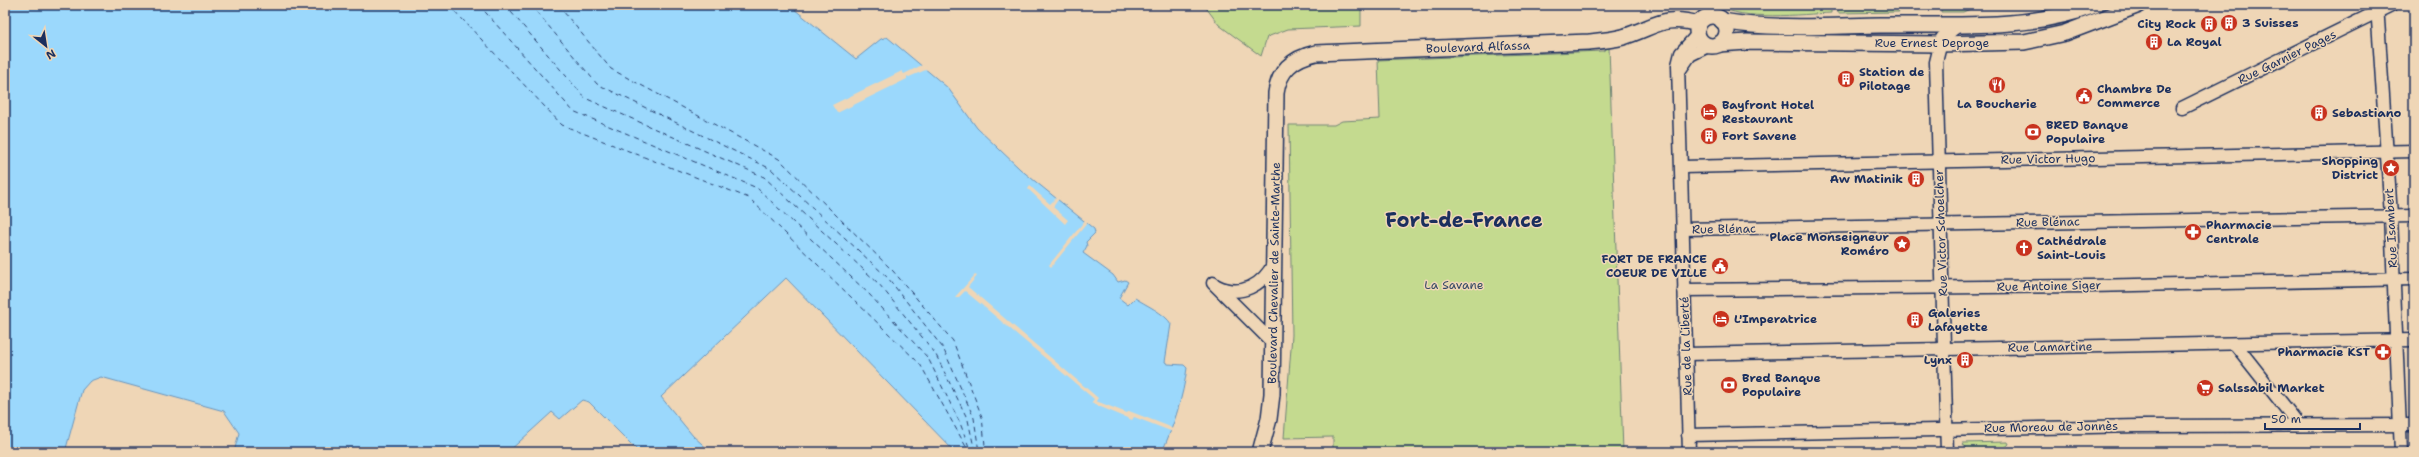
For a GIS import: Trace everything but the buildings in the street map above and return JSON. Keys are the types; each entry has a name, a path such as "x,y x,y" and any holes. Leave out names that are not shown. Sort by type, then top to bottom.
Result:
{"main road":[{"name":"Rue Ernest Deproge","path":"1722,21 1747,25 1799,26 1960,24 2030,21 2073,12 2095,5"},
{"name":"Rue Ernest Deproge","path":"1714,45 1747,42 1939,44 2024,42 2043,38 2107,18 2139,5"},
{"path":"1710,16 1722,21 1726,33 1714,45 1702,42 1698,30 1710,16"},
{"name":"Boulevard Alfassa","path":"1276,93 1279,80 1287,67 1296,60 1316,53 1589,42 1622,37 1666,20 1683,20 1698,30"},
{"name":"Boulevard Chevalier de Sainte-Marthe","path":"1260,452 1271,408 1274,343 1276,93"}],"street":[{"name":"Rue Garnier Pages","path":"2182,108 2377,8 2391,5"},
{"name":"Rue Isambert","path":"2377,8 2391,216 2401,452"},
{"path":"1939,44 1946,34 1960,24"},
{"name":"Rue de la Liberté","path":"1689,452 1679,72 1681,53 1698,30"},
{"name":"Rue Victor Schoelcher","path":"1939,44 1936,67 1947,452"},
{"path":"1679,72 1690,56 1714,45"},
{"name":"Rue Victor Hugo","path":"1682,167 2414,151"},
{"name":"Rue Blénac","path":"1683,230 2414,216"},
{"path":"1274,263 1265,279 1248,288 1230,290 1213,283 1274,343"},
{"name":"Rue Antoine Siger","path":"1684,290 2414,279"},
{"name":"Rue Lamartine","path":"1686,354 2414,340"},
{"path":"2235,344 2298,424"},
{"name":"Rue Moreau de Jonnès","path":"1688,435 2298,424 2414,425"}],"green space":[{"path":"1204,5 1361,5 1361,26 1288,29 1267,37 1261,56 1219,25"},
{"path":"1718,5 1827,5 1827,7 1831,7 1831,13 1772,16 1741,14"},
{"path":"1843,5 1899,5 1899,12 1838,13 1838,8 1842,7"},
{"path":"1942,5 1996,5 1975,7 1963,12 1941,12"},
{"name":"La Savane","path":"1609,47 1623,452 1333,452 1333,437 1284,438 1292,335 1289,125 1334,125 1342,121 1380,119 1378,60 1603,51"},
{"path":"2008,442 2009,444 2000,452 1970,452 1962,443"}],"water":[{"path":"5,5 789,5 856,59 881,39 887,37 948,88 977,128 1020,169 1094,229 1095,233 1086,242 1087,246 1083,253 1113,275 1118,282 1125,280 1128,282 1119,298 1128,305 1135,298 1160,313 1168,320 1171,324 1165,362 1168,364 1184,365 1187,368 1178,411 1162,452 955,452 786,278 661,397 693,436 711,452 639,452 589,402 582,400 560,419 552,412 508,452 234,452 239,433 224,411 101,377 90,381 82,390 65,452 5,452"}],"pier":[{"path":"922,65 928,69 909,77 907,76 907,79 837,113 832,105 902,71 904,74"},
{"path":"1030,186 1050,204 1058,196 1060,197 1053,207 1068,220 1065,224 1028,189"},
{"path":"1086,219 1088,222 1051,267 1049,265"},
{"path":"975,275 977,276 968,287 1098,398 1096,401 1127,413 1129,411 1168,426 1174,430 1173,432 1134,417 1132,420 1091,403 1094,399 965,291 959,297 955,297"}],"ferry route":[{"path":"449,5 562,125 749,198 920,364 969,452"},
{"path":"479,5 573,111 757,188 869,294 928,358 960,423 971,452"},
{"path":"505,5 585,98 764,177 879,284 935,353 968,420 975,452"},
{"path":"531,5 597,84 771,169 888,278 943,348 974,418 979,452"},
{"path":"558,5 611,69 779,159 893,271 953,341 982,417 985,445 984,452"}],"place":[{"name":"3 Suisses","path":"2229,23"},
{"name":"City Rock","path":"2209,24"},
{"name":"La Royal","path":"2154,42"},
{"name":"Station de Pilotage","path":"1846,79"},
{"name":"La Boucherie","path":"1997,85"},
{"name":"Chambre De Commerce","path":"2084,96"},
{"name":"Bayfront Hotel Restaurant","path":"1709,112"},
{"name":"Sebastiano","path":"2319,113"},
{"name":"BRED Banque Populaire","path":"2033,132"},
{"name":"Fort Savene","path":"1709,136"},
{"name":"Shopping District","path":"2391,168"},
{"name":"Aw Matinik","path":"1916,179"},
{"name":"Pharmacie Centrale","path":"2193,232"},
{"name":"Place Monseigneur Roméro","path":"1902,244"},
{"name":"Cathédrale Saint-Louis","path":"2024,248"},
{"name":"FORT DE FRANCE COEUR DE VILLE","path":"1720,266"},
{"name":"L'Imperatrice","path":"1721,319"},
{"name":"Galeries Lafayette","path":"1915,320"},
{"name":"Pharmacie KST","path":"2383,352"},
{"name":"Lynx","path":"1965,360"},
{"name":"Bred Banque Populaire","path":"1729,385"},
{"name":"Salssabil Market","path":"2205,388"}],"district":[{"name":"Fort-de-France","path":"1464,220"}]}
